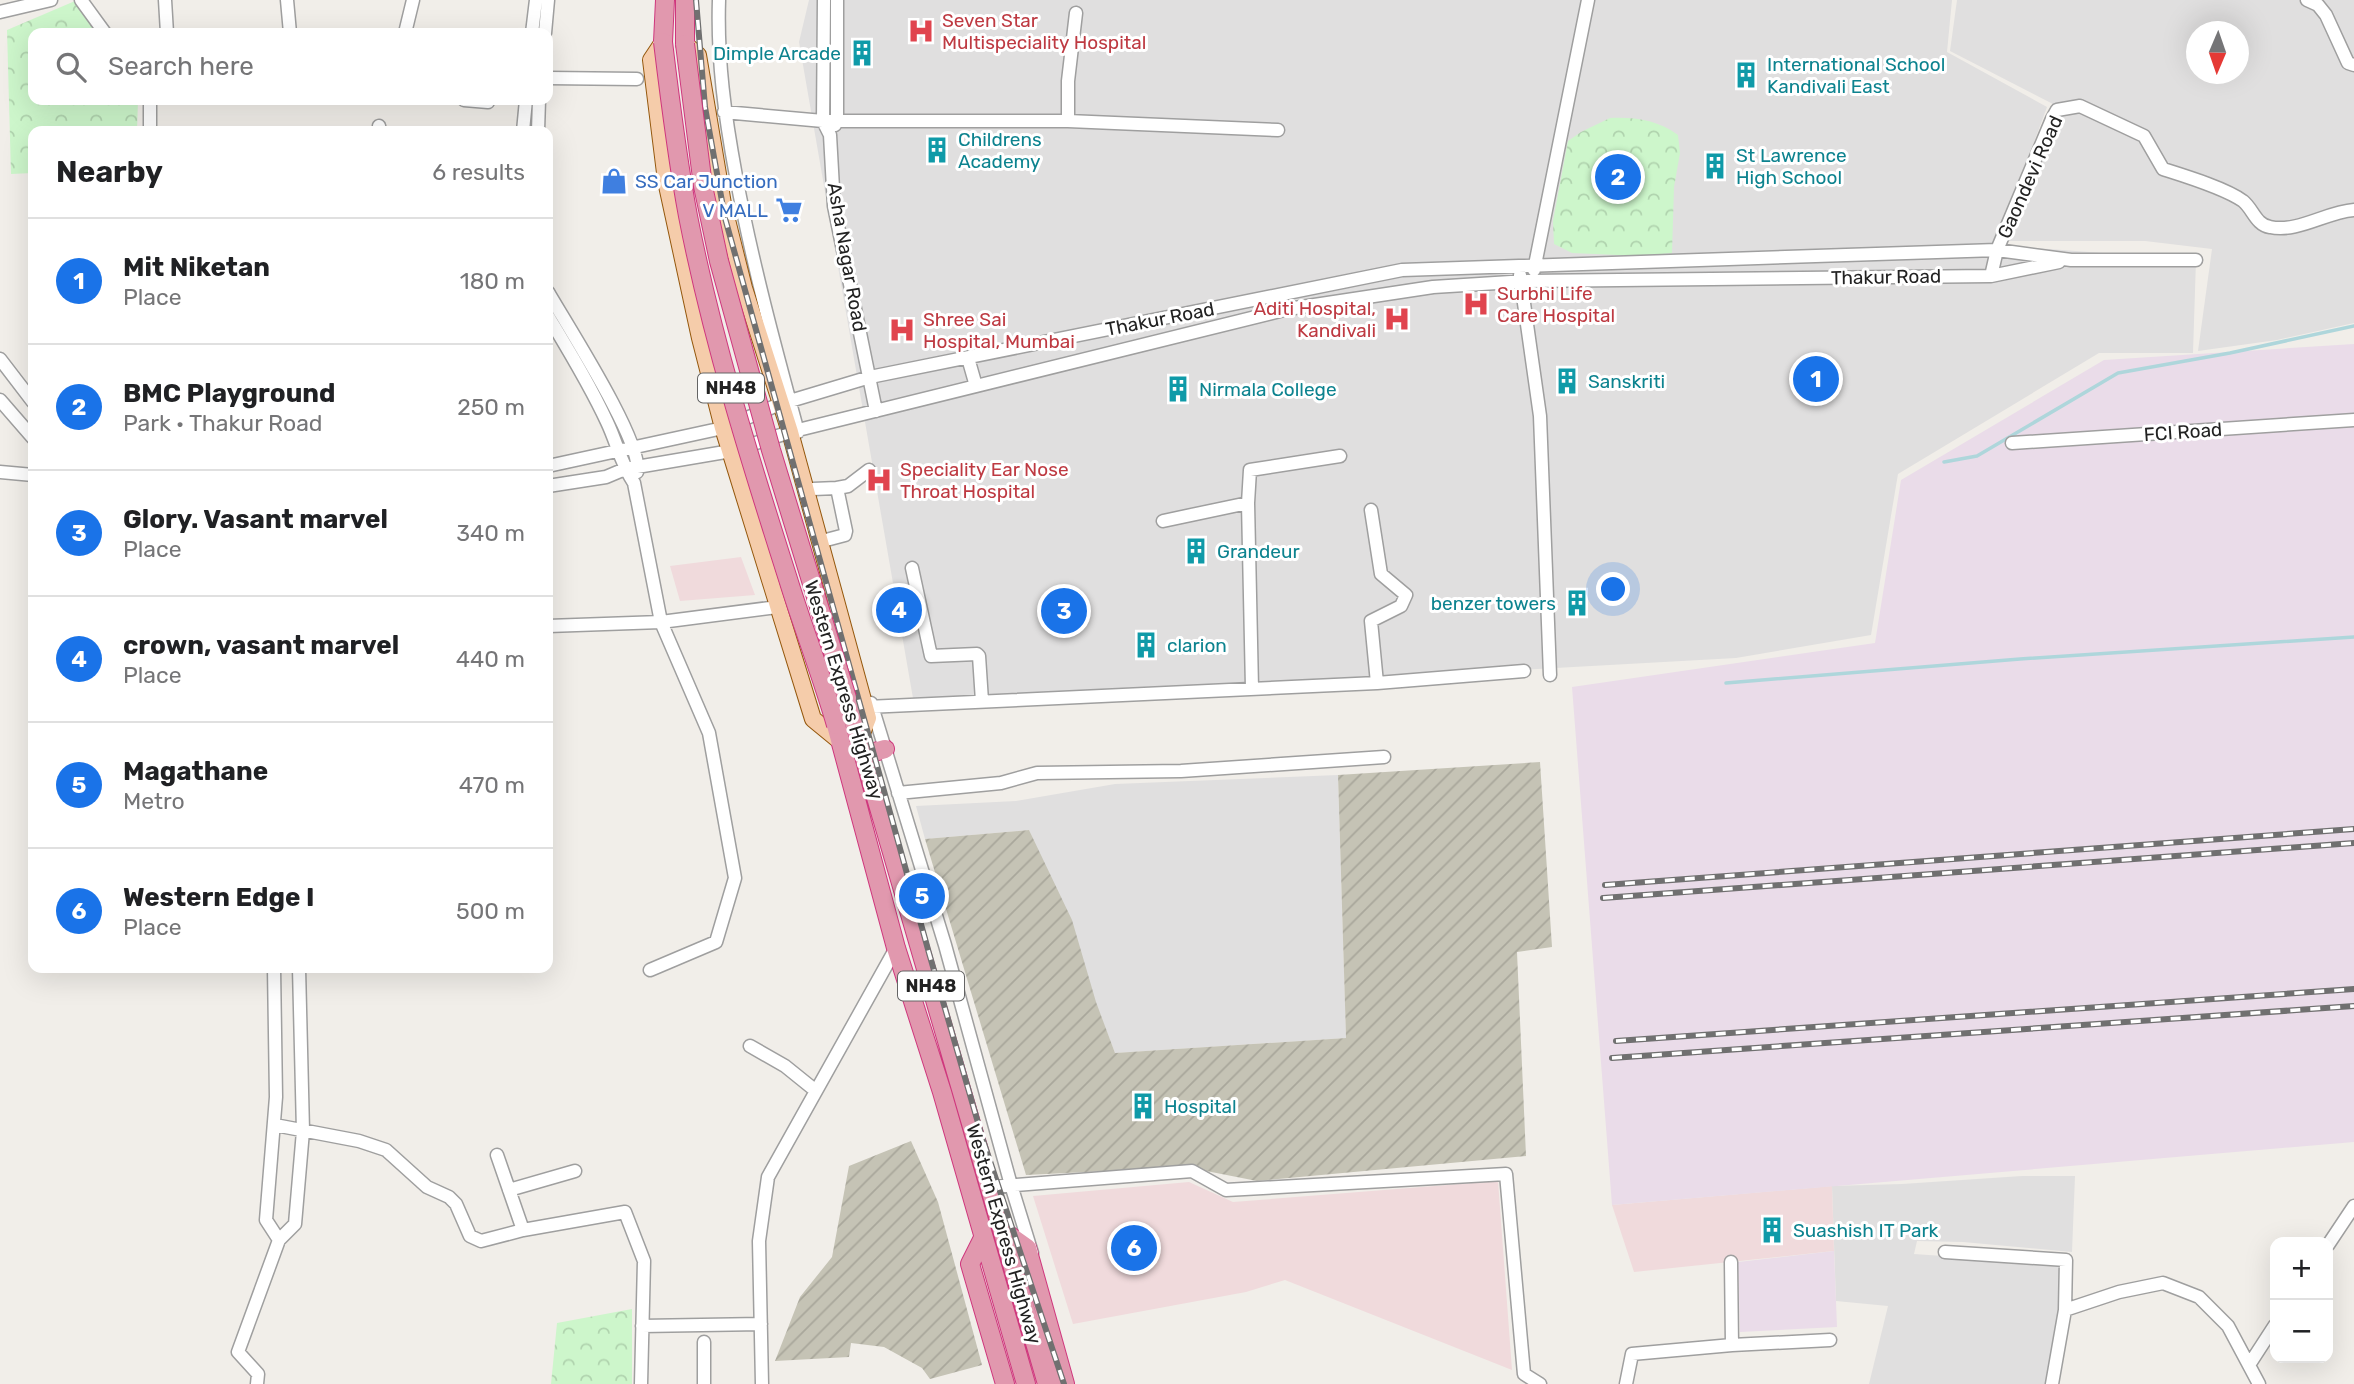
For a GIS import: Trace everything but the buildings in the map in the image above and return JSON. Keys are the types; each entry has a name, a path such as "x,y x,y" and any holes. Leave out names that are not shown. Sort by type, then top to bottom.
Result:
{"highway":[{"name":"Western Express Highway","path":"665,0 663,42 688,215 703,285 733,395 776,540 850,741 990,1187 1047,1384"},
{"name":"Western Express Highway","path":"685,0 685,44 703,186 719,261 771,450 847,698 850,741 896,948 942,1092 1023,1376"},
{"path":"850,741 885,749"},
{"path":"1003,1231 1027,1248 1065,1384"},
{"path":"983,1238 970,1264 1005,1384"}],"main road":[{"path":"663,42 651,60 666,181 700,338 723,428 813,719 850,741 867,718 868,707 785,403 744,288 723,204 698,55 685,44"}],"street":[{"path":"0,12 51,0"},
{"path":"81,0 101,28"},
{"path":"165,0 167,28"},
{"path":"287,0 290,28"},
{"path":"406,28 413,0"},
{"path":"533,28 536,0"},
{"path":"545,28 548,0"},
{"path":"719,0 720,70 724,112 748,241 785,403"},
{"name":"Asha Nagar Road","path":"824,0 834,206 876,411"},
{"name":"Asha Nagar Road","path":"830,121 837,0"},
{"path":"1535,281 1533,264 1588,0"},
{"path":"2307,0 2318,5 2326,15 2348,63 2354,65"},
{"path":"1068,121 1068,81 1076,13"},
{"path":"553,78 638,79"},
{"path":"150,105 150,126"},
{"path":"523,126 526,105"},
{"path":"538,126 539,105"},
{"name":"Gaondevi Road","path":"1997,250 2052,119 2057,110 2071,106 2080,106 2144,136 2163,169 2205,183 2244,202 2262,224 2270,228 2290,226 2354,210"},
{"path":"724,112 830,121 1068,121 1278,130"},
{"path":"1991,276 1997,250"},
{"name":"Thakur Road","path":"553,465 723,428 785,403 870,377 1402,270 1997,250 2071,260 2196,260"},
{"path":"1699,279 1701,260"},
{"name":"Thakur Road","path":"793,431 1288,309 1433,287 1521,281 1991,276 2071,260"},
{"path":"1517,265 1540,416 1550,675"},
{"path":"553,302 588,371 633,447 638,467 634,483"},
{"path":"1238,303 1245,319"},
{"path":"553,323 588,371 625,469 634,483 661,622 709,733 735,878 716,942 649,970"},
{"path":"968,358 976,386"},
{"path":"0,359 28,395"},
{"path":"0,400 28,432"},
{"name":"FCI Road","path":"2012,443 2354,420"},
{"path":"553,485 606,477 625,469 731,451 793,431 813,488 868,707 885,749 952,969 1011,1185 1072,1384"},
{"path":"1252,688 1248,503 1250,470 1340,456"},
{"path":"813,488 848,486 869,470"},
{"path":"0,472 28,475"},
{"path":"826,540 845,535 846,531 837,488"},
{"path":"1163,521 1248,503"},
{"path":"1371,510 1381,574 1406,595 1401,606 1371,621 1377,683"},
{"path":"912,568 931,656 977,654 982,701"},
{"path":"553,626 661,622 777,607"},
{"path":"868,707 1377,683 1524,671"},
{"path":"898,793 1002,783 1037,773 1181,771 1384,757"},
{"path":"762,1384 759,1241 768,1177 896,948"},
{"path":"274,973 277,1070 266,1220 279,1240"},
{"path":"257,1384 258,1374 238,1352 279,1240 295,1224 303,1131 299,973"},
{"path":"750,1046 785,1066 816,1091"},
{"path":"277,1070 303,1070"},
{"path":"275,1125 359,1141 386,1150 427,1187 449,1197 456,1204 470,1236 481,1241 523,1230 625,1212 644,1261 641,1384"},
{"path":"497,1155 523,1230"},
{"path":"509,1190 575,1171"},
{"path":"990,1187 1192,1171 1226,1190 1506,1174 1524,1374 1540,1384"},
{"path":"2333,1238 2354,1206"},
{"path":"266,1220 295,1224"},
{"path":"1945,1252 2066,1260 2065,1310 2052,1384"},
{"path":"1731,1262 1732,1345"},
{"path":"2065,1310 2119,1292 2163,1283 2199,1297 2228,1326 2259,1384"},
{"path":"642,1326 761,1324"},
{"path":"2249,1365 2270,1333"},
{"path":"1626,1384 1632,1354 1830,1339"},
{"path":"704,1342 704,1384"}],"shaded area":[{"path":"809,0 1952,0 1947,52 2047,107 1996,245 2196,260 2193,353 2099,353 1898,474 1871,635 1736,658 914,704 799,42"},
{"path":"1957,0 2354,0 2354,323 2277,340 2198,351 2212,249 2145,241 2004,241 2053,104 1950,51"},
{"path":"2354,344 2354,1142 1612,1205 1572,687 1875,643 1901,480 2104,360"},
{"path":"741,557 755,595 680,601 670,566"},
{"path":"1540,762 1552,947 1517,952 1526,1156 1257,1181 1186,1167 1026,1175 925,839 1029,830 1072,920 1096,1002 1115,1053 1346,1038 1338,775"},
{"path":"1338,775 1346,1038 1115,1053 1029,830 925,839 916,806 1016,801 1115,784"},
{"path":"911,1141 938,1202 982,1365 930,1379 922,1368 884,1347 851,1343 849,1357 775,1361 800,1297 832,1257 849,1166"},
{"path":"2022,1176 2075,1176 2072,1252 1963,1242 1917,1241 1914,1254 2059,1264 2062,1291 2047,1384 1869,1384 1888,1306 1836,1301 1832,1186"},
{"path":"1498,1181 1512,1370 1285,1280 1246,1292 1073,1324 1033,1196 1189,1182 1233,1202"},
{"name":"Suashish IT Park","path":"1832,1186 1834,1251 1634,1272 1612,1205"},
{"path":"1834,1251 1837,1327 1740,1332 1738,1262"}],"green space":[{"path":"75,1 93,28 28,28 28,105 138,105 137,126 28,126 28,173 11,174 7,30"},
{"path":"1610,118 1646,120 1678,135 1680,153 1674,187 1672,253 1640,256 1572,253 1554,244 1553,221 1568,141"},
{"path":"632,1309 632,1384 551,1384 557,1323"}],"waterway":[{"path":"1944,462 1977,456 2118,373 2230,353 2354,326"},
{"path":"1726,683 2020,659 2354,637"}],"railway":[{"path":"696,0 705,107 725,218 983,1140 1064,1384"},
{"path":"1605,885 2354,829"},
{"path":"1603,898 2354,843"},
{"path":"1616,1041 2354,989"},
{"path":"1612,1058 2354,1006"}],"place":[{"name":"Seven Star Multispeciality Hospital","path":"921,31"},
{"name":"Dimple Arcade","path":"862,53"},
{"name":"International School Kandivali East","path":"1746,75"},
{"name":"Childrens Academy","path":"937,150"},
{"name":"St Lawrence High School","path":"1715,166"},
{"name":"BMC Playground","path":"1618,177"},
{"name":"SS Car Junction","path":"614,181"},
{"name":"V MALL","path":"789,210"},
{"name":"Surbhi Life Care Hospital","path":"1476,304"},
{"name":"Aditi Hospital, Kandivali","path":"1397,319"},
{"name":"Shree Sai Hospital, Mumbai","path":"902,330"},
{"name":"Mit Niketan","path":"1816,379"},
{"name":"Sanskriti","path":"1567,381"},
{"name":"Nirmala College","path":"1178,389"},
{"name":"Speciality Ear Nose Throat Hospital","path":"879,480"},
{"name":"Grandeur","path":"1196,551"},
{"name":"benzer towers","path":"1577,603"},
{"name":"crown, vasant marvel","path":"899,610"},
{"name":"Glory. Vasant marvel","path":"1064,611"},
{"name":"clarion","path":"1146,645"},
{"name":"Magathane","path":"922,896"},
{"name":"Hospital","path":"1143,1106"},
{"name":"Suashish IT Park","path":"1772,1230"},
{"name":"Western Edge I","path":"1134,1248"}]}
